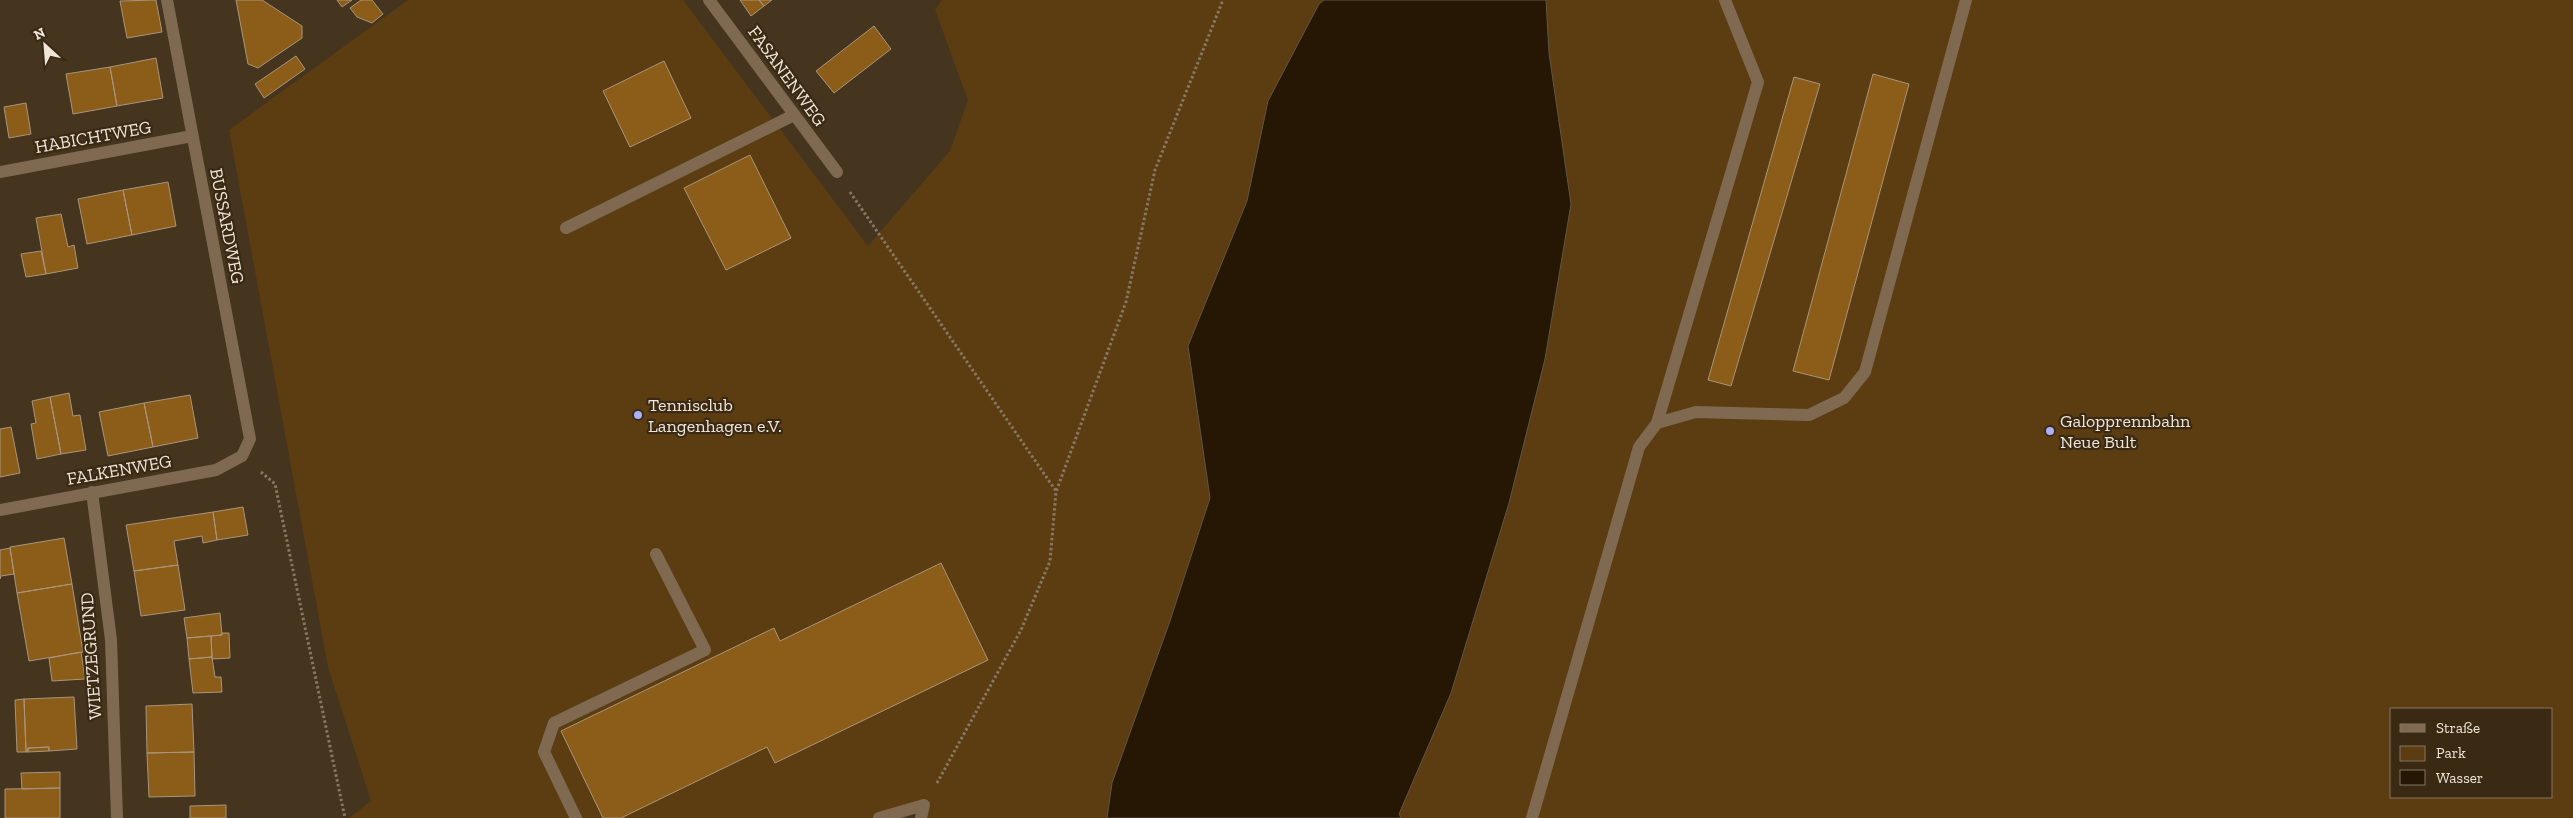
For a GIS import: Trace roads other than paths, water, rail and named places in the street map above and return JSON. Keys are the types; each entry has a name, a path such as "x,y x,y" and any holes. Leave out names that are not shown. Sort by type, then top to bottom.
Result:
{"street":[{"name":"BUSSARDWEG","path":"168,0 250,439 242,456"},
{"name":"FASANENWEG","path":"709,0 837,172"},
{"path":"1532,818 1639,447 1657,423 1758,82 1725,0"},
{"path":"1657,423 1696,412 1809,415 1844,398 1865,372 1966,0"},
{"path":"566,228 794,115"},
{"name":"HABICHTWEG","path":"0,172 192,136"},
{"name":"FALKENWEG","path":"0,510 216,470 242,456"},
{"name":"WIETZEGRUND","path":"92,492 111,640 117,818"},
{"path":"576,818 544,752 554,723 705,650 656,554"},
{"path":"879,818 924,805 921,818"}],"water":[{"path":"1324,0 1546,0 1549,53 1571,204 1545,359 1509,503 1451,693 1399,814 1401,818 1107,818 1112,783 1170,621 1210,498 1188,346 1247,201 1268,101 1319,4"}],"place":[{"name":"Tennisclub Langenhagen e.V.","path":"638,415"},
{"name":"Galopprennbahn Neue Bult","path":"2050,431"}]}
